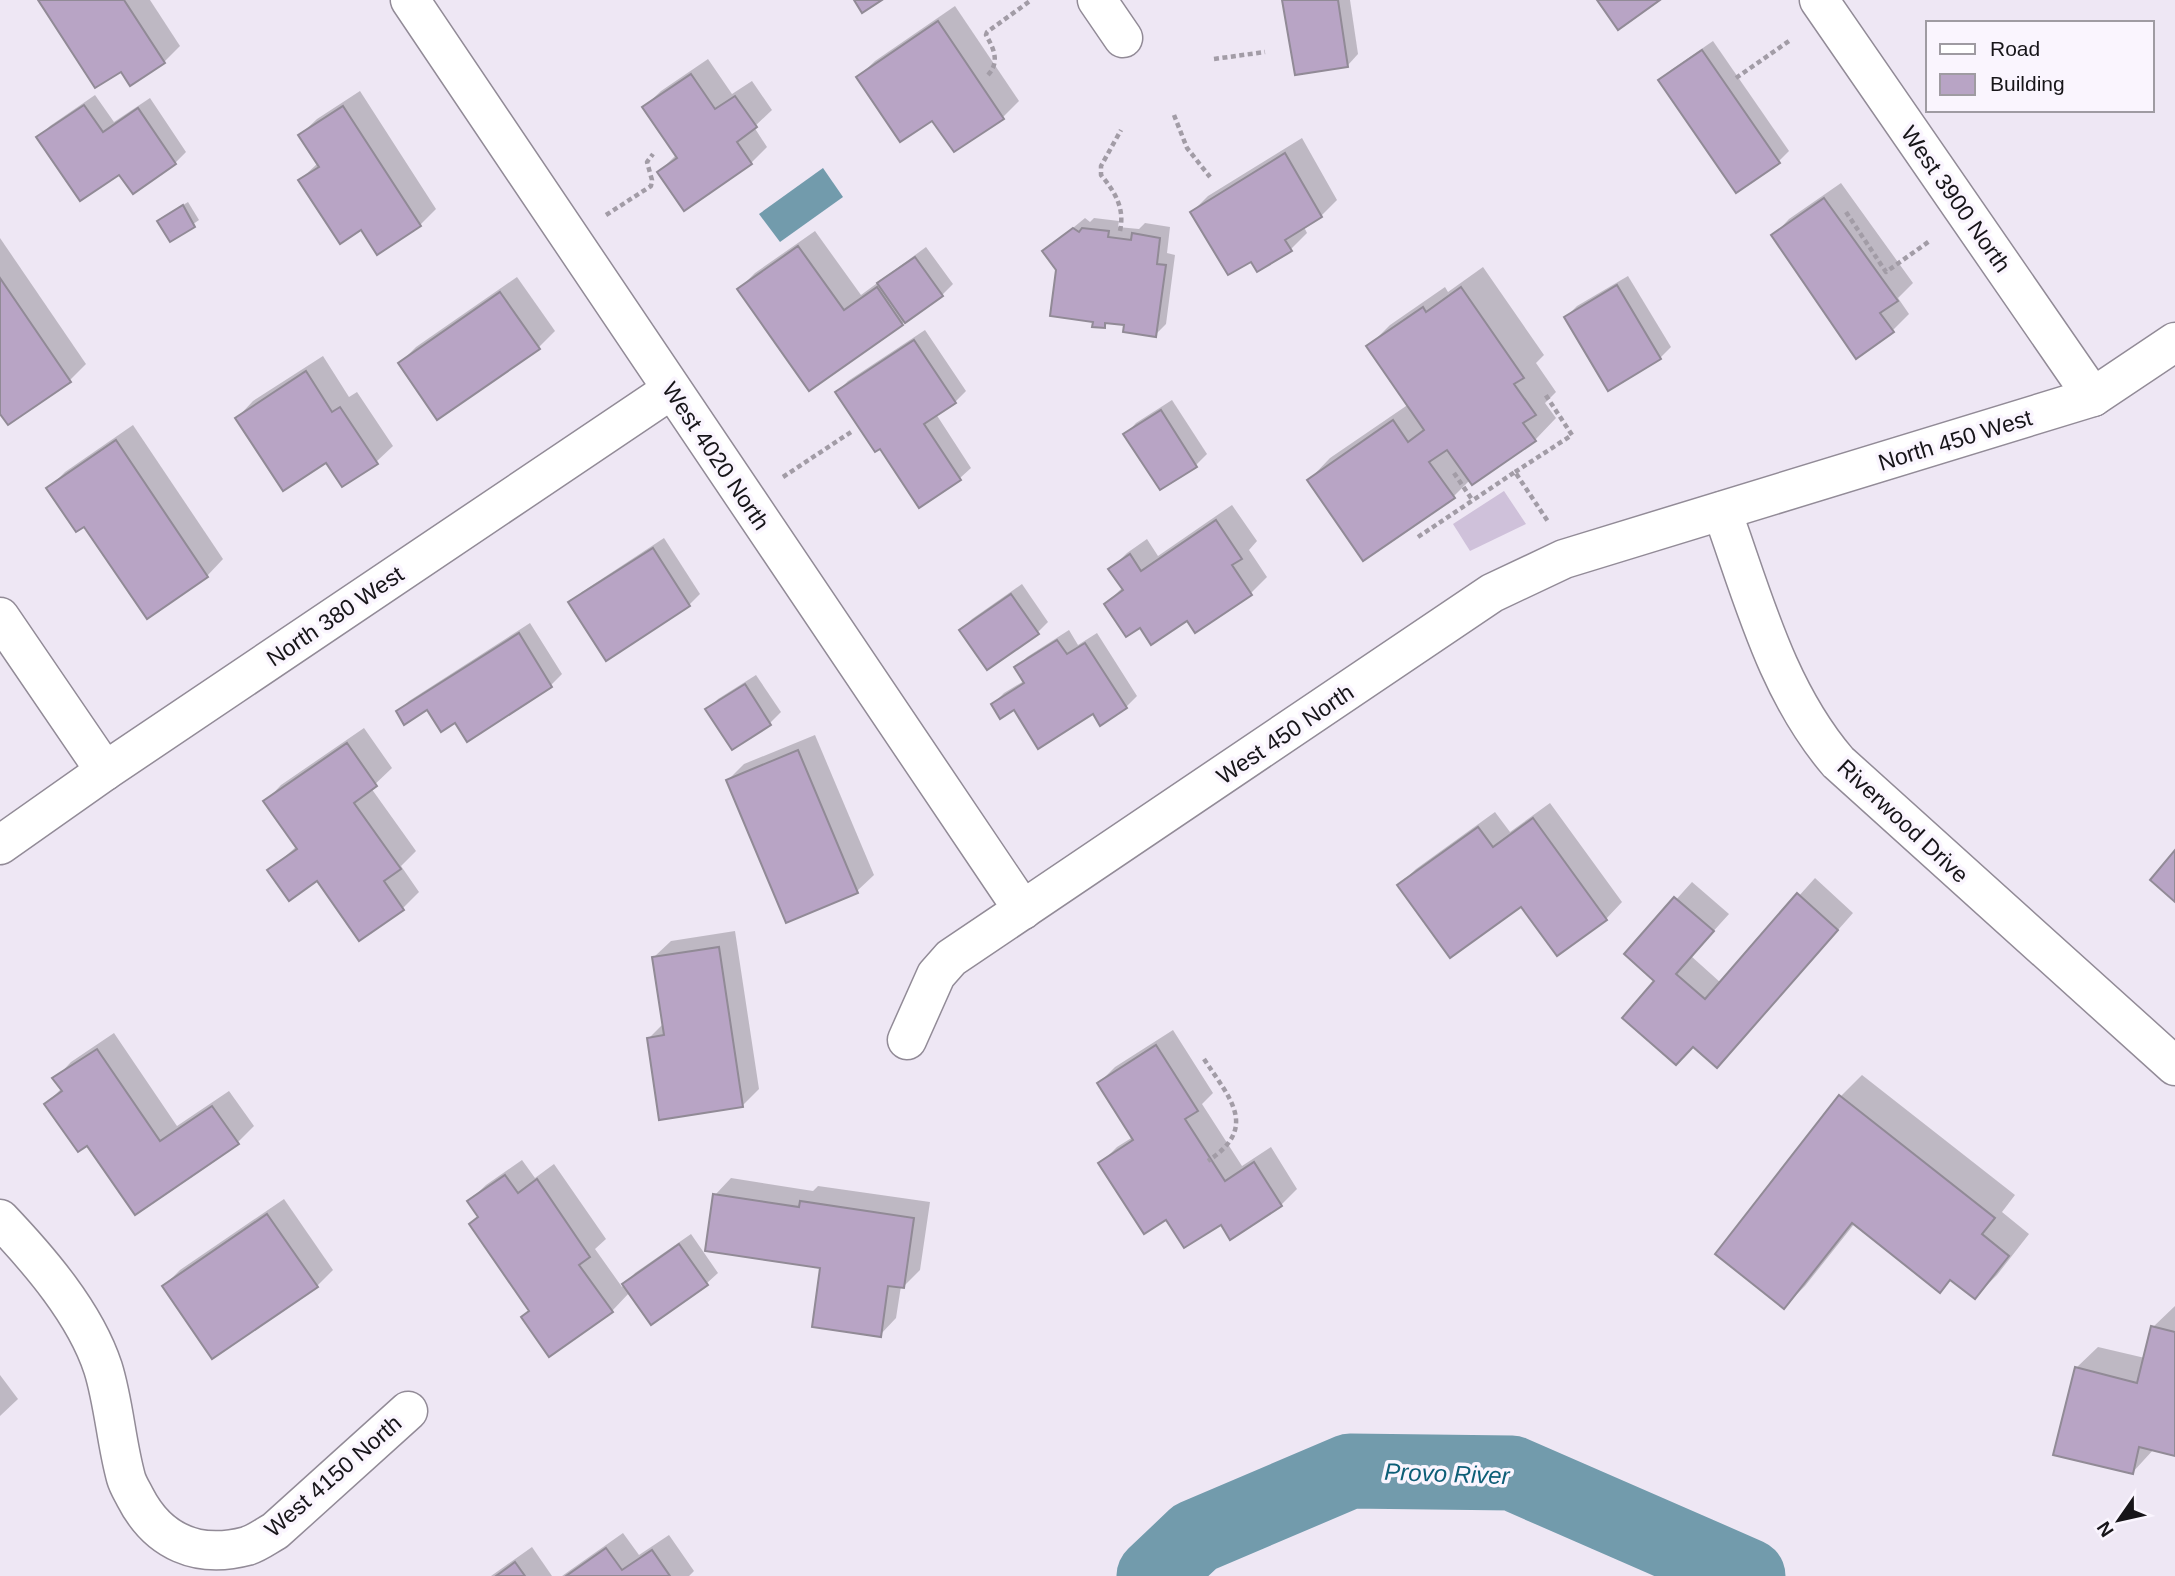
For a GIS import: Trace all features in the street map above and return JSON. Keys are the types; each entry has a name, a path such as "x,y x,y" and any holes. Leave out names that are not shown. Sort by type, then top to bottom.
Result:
{"street":[{"name":"West 4020 North","path":"411,0 1023,910"},
{"path":"1097,0 1123,38"},
{"name":"West 3900 North","path":"1819,0 2094,397"},
{"name":"North 450 West","path":"1722,511 2094,397 2175,342"},
{"name":"North 380 West","path":"0,845 104,771 671,390"},
{"name":"West 450 North","path":"906,1040 936,975 951,958 1492,593 1564,559 1722,511"},
{"name":"Riverwood Drive","path":"1722,511 1793,699 1819,740 1838,762 2175,1066"},
{"path":"0,617 104,771"},
{"name":"West 4150 North","path":"0,1219 20,1240 79,1317 103,1368 127,1481 145,1516 158,1530 183,1545 221,1551 249,1545 275,1531 408,1411"}],"path":[{"path":"988,75 996,61 987,32 1030,1"},
{"path":"1736,78 1789,41"},
{"path":"1214,59 1265,52"},
{"path":"1174,115 1187,148 1210,177"},
{"path":"1120,231 1121,211 1117,197 1101,175 1101,166 1121,130"},
{"path":"606,215 651,186 647,162 653,153"},
{"path":"1846,212 1886,272 1931,240"},
{"path":"1418,537 1572,435 1545,394"},
{"path":"783,477 851,432"},
{"path":"1454,472 1473,501"},
{"path":"1514,472 1549,524"},
{"path":"1205,1059 1235,1110 1236,1126 1229,1144 1208,1161"}],"shaded area":[{"path":"1504,491 1526,524 1470,551 1453,524"}],"water":[{"path":"823,168 843,197 780,242 759,214"}],"building":[{"path":"38,0 124,0 165,63 130,86 121,72 95,88"},
{"path":"854,0 882,0 862,13"},
{"path":"1282,0 1338,0 1348,67 1295,75"},
{"path":"1597,0 1660,0 1618,30"},
{"path":"938,21 1004,119 954,152 932,121 900,142 856,77"},
{"path":"1702,50 1780,163 1736,193 1658,80"},
{"path":"691,74 715,109 735,96 757,127 737,142 752,164 684,211 657,172 677,158 642,107"},
{"path":"84,105 103,132 138,108 176,164 133,194 119,175 80,201 36,137"},
{"path":"343,106 421,226 377,255 361,230 340,244 298,180 319,167 298,135"},
{"path":"1285,153 1322,217 1285,240 1292,251 1257,272 1251,262 1228,275 1190,212"},
{"path":"1824,198 1898,301 1880,313 1894,332 1856,359 1771,235"},
{"path":"183,205 195,227 170,242 157,221"},
{"path":"1073,228 1079,232 1082,228 1109,231 1108,237 1131,240 1132,233 1160,238 1157,264 1166,265 1156,337 1123,332 1124,325 1105,323 1105,328 1092,327 1093,322 1050,316 1056,270 1042,251"},
{"path":"798,246 844,310 877,287 903,325 809,391 737,289"},
{"path":"915,257 943,296 905,323 877,283"},
{"path":"0,278 71,382 8,425 0,414"},
{"path":"1617,285 1661,359 1608,391 1564,317"},
{"path":"1461,287 1524,378 1514,384 1536,415 1523,423 1536,441 1472,485 1447,450 1429,462 1455,498 1363,561 1307,480 1393,420 1408,442 1424,430 1366,346 1423,307 1426,312"},
{"path":"500,292 540,349 437,420 398,363"},
{"path":"914,340 956,403 924,424 961,480 919,508 880,449 875,452 835,392"},
{"path":"306,371 332,412 340,407 378,464 342,487 326,463 283,491 235,418"},
{"path":"1161,410 1197,467 1160,490 1123,434"},
{"path":"116,440 208,577 147,619 84,527 76,532 46,488"},
{"path":"1216,520 1242,559 1232,565 1252,595 1195,633 1187,621 1151,645 1140,628 1126,637 1104,604 1123,590 1108,569 1130,554 1141,571"},
{"path":"653,548 690,606 606,661 568,602"},
{"path":"1011,594 1039,634 987,670 959,630"},
{"path":"519,633 552,687 467,742 455,723 441,732 427,710 404,725 396,711"},
{"path":"1057,640 1067,654 1085,643 1127,708 1100,726 1093,714 1038,749 1014,710 1000,719 991,704 1024,683 1014,667"},
{"path":"745,684 771,725 732,750 705,709"},
{"path":"347,743 377,786 354,803 401,869 384,881 404,910 359,941 317,881 289,901 267,870 297,849 263,801"},
{"path":"798,750 858,893 786,923 726,780"},
{"path":"1533,818 1607,920 1557,956 1521,907 1450,958 1397,885 1478,827 1493,847"},
{"path":"2175,850 2175,902 2150,880"},
{"path":"1797,893 1838,930 1717,1068 1693,1047 1676,1065 1622,1018 1654,981 1624,954 1674,897 1714,931 1676,974 1705,999"},
{"path":"719,947 743,1107 659,1120 647,1038 664,1035 652,957"},
{"path":"1156,1045 1198,1111 1185,1119 1225,1181 1254,1162 1282,1206 1230,1240 1221,1225 1184,1248 1166,1220 1144,1234 1098,1163 1133,1140 1097,1083"},
{"path":"97,1049 160,1141 212,1106 239,1144 135,1215 87,1146 78,1152 44,1104 62,1091 52,1078"},
{"path":"1839,1095 1995,1218 1982,1234 2009,1256 1975,1299 1950,1280 1940,1293 1852,1223 1784,1309 1715,1254"},
{"path":"505,1175 518,1193 537,1179 590,1257 579,1265 613,1312 549,1357 521,1317 529,1311 469,1224 478,1217 467,1201"},
{"path":"713,1194 799,1207 800,1201 914,1218 904,1288 888,1286 881,1337 812,1327 820,1268 705,1251"},
{"path":"267,1214 318,1287 212,1359 162,1286"},
{"path":"679,1244 708,1285 651,1325 622,1284"},
{"path":"2151,1326 2175,1332 2175,1456 2139,1447 2133,1474 2053,1455 2075,1367 2137,1383"},
{"path":"606,1548 622,1570 652,1550 670,1576 566,1576"},
{"path":"515,1562 525,1576 496,1576"}],"waterway":[{"name":"Provo River","path":"1154,1576 1195,1537 1350,1471 1512,1473 1748,1576"}]}
